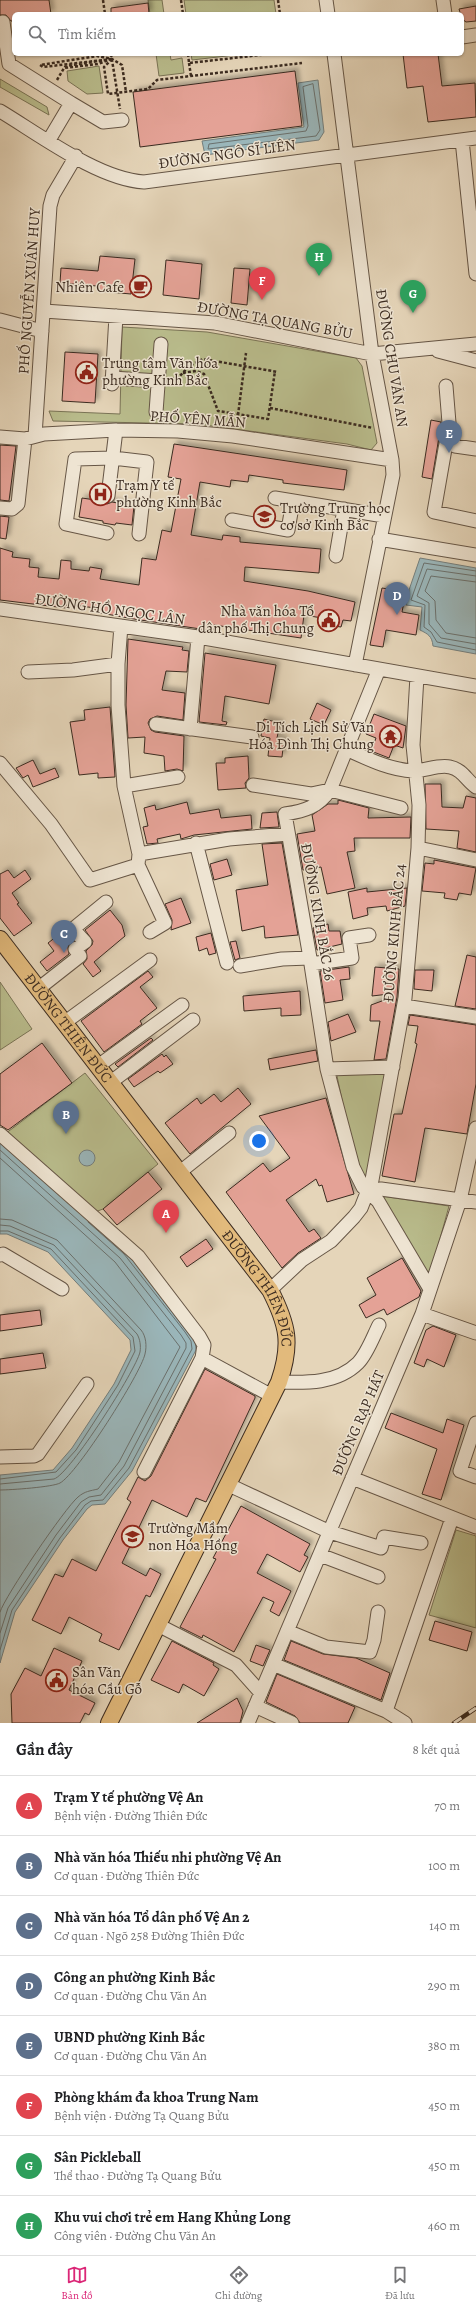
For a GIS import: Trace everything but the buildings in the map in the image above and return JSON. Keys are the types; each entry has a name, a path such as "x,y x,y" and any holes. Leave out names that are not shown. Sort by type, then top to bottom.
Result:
{"main road":[{"name":"ĐƯỜNG THIÊN ĐỨC","path":"0,939 270,1290 284,1321 287,1335 287,1357 276,1389 109,1723"}],"street":[{"path":"326,0 328,12"},
{"path":"444,0 445,12"},
{"path":"5,29 10,44 9,64 103,122 122,120"},
{"path":"464,37 476,35"},
{"name":"ĐƯỜNG CHU VĂN AN","path":"334,56 372,354 392,460 393,475 355,665"},
{"path":"49,140 71,103"},
{"name":"ĐƯỜNG NGÔ SĨ LIÊN","path":"0,111 76,156 117,177 144,182 476,138"},
{"path":"462,140 476,274"},
{"name":"PHỐ NGUYỄN XUÂN HUY","path":"6,508 18,504 30,437 44,311 50,206 53,195 76,156"},
{"name":"ĐƯỜNG TẠ QUANG BỬU","path":"44,311 215,323 372,354 476,344"},
{"path":"116,316 112,381 159,379"},
{"path":"0,320 42,330"},
{"path":"156,412 161,344"},
{"path":"431,348 476,361"},
{"path":"446,386 450,435 455,446 476,449"},
{"path":"449,426 434,512 476,521"},
{"path":"108,496 116,430"},
{"name":"PHỐ YÊN MẪN","path":"0,437 30,437 116,430 178,431 233,436 392,460"},
{"path":"107,533 66,524 75,459 113,458 147,462 139,534"},
{"path":"274,498 384,516"},
{"path":"232,520 288,530 293,501"},
{"path":"336,556 344,509"},
{"path":"379,539 476,555"},
{"name":"ĐƯỜNG HỒ NGỌC LÂN","path":"0,609 198,637 476,686"},
{"path":"121,626 118,664 118,705 124,786 138,859 165,923 150,932"},
{"path":"190,729 198,637"},
{"path":"28,672 73,670 118,664"},
{"name":"ĐƯỜNG KINH BẮC 26","path":"379,670 330,790 317,804 310,808 284,814 311,961 327,1069 353,1167 358,1180 378,1201 430,1288"},
{"name":"ĐƯỜNG KINH BẮC 24","path":"270,1290 302,1260 331,1241 354,1217 368,1191 379,1150 404,1006 418,848 419,805 414,771 413,745 417,676"},
{"path":"156,724 169,724 190,729 252,737"},
{"path":"346,749 393,768 414,771 449,766 463,772 470,783 476,787"},
{"path":"2,770 51,824 90,880 138,859 196,843 288,834"},
{"path":"124,786 178,777"},
{"path":"253,785 311,794 330,790 400,808"},
{"path":"196,843 233,965 282,959 311,961 352,958 350,938 369,935"},
{"path":"418,848 476,860"},
{"path":"38,989 80,956 75,949 85,942 73,929 106,902"},
{"path":"64,1023 150,960"},
{"path":"98,1066 182,1005"},
{"path":"404,1006 476,1017"},
{"path":"111,1082 192,1020"},
{"path":"327,1069 393,1067"},
{"name":"ĐƯỜNG RẠP HÁT","path":"248,1723 422,1314 460,1200 476,1128"},
{"path":"180,1172 229,1133"},
{"path":"0,1134 138,1256 199,1336 204,1345 202,1358 144,1472"},
{"path":"368,1191 381,1189 476,1202"},
{"path":"0,1255 3,1254 62,1289"},
{"path":"422,1314 476,1333"},
{"path":"202,1358 276,1389 297,1383 339,1377 359,1363 379,1325"},
{"path":"0,1457 34,1456 38,1454 87,1384"},
{"path":"476,1422 460,1471 476,1477"},
{"path":"352,1478 476,1527"},
{"path":"229,1485 330,1532 381,1548 384,1537 421,1543"},
{"path":"386,1711 452,1518"},
{"path":"320,1555 378,1577"},
{"path":"287,1631 326,1647 370,1652 374,1640 378,1612"},
{"path":"158,1625 236,1665 261,1693"},
{"path":"273,1664 386,1711 405,1723"},
{"path":"255,1706 292,1723"}],"path":[{"path":"103,0 105,12"},
{"path":"181,0 183,12"},
{"path":"278,0 280,12"},
{"path":"112,59 40,66 97,56 112,59 122,65 126,92"},
{"path":"111,56 118,93"},
{"path":"188,56 191,76"},
{"path":"189,63 251,56"},
{"path":"112,59 98,64 64,68 66,66 112,59"},
{"path":"112,59 104,67 108,94 148,89 157,80 302,63"},
{"path":"238,415 246,353"},
{"path":"159,379 175,379 194,362 203,359 244,367 277,371 268,419 218,411 204,374 196,371 183,373"},
{"path":"270,408 373,428"}],"green space":[{"path":"148,0 162,0 164,12 150,12"},
{"path":"184,0 274,0 276,12 186,12"},
{"path":"156,56 170,56 171,60 182,58 184,73 159,76"},
{"path":"191,56 227,56 192,60"},
{"path":"99,66 103,93 87,94 68,81 67,71"},
{"path":"0,79 47,107 49,115 0,87"},
{"path":"122,327 207,332 356,358 362,366 377,443 371,450 347,444 197,424 53,421 49,411 120,414"},
{"path":"0,982 32,1029 0,1050"},
{"path":"387,1072 367,1178 364,1178 357,1172 337,1076"},
{"path":"85,1073 158,1164 103,1209 95,1212 5,1134"},
{"path":"381,1196 449,1206 429,1279"},
{"path":"456,1530 476,1536 476,1628 429,1615"}],"water":[{"path":"318,80 324,132 319,140 205,155 202,141 304,127 298,83"},
{"path":"420,558 476,568 476,654 433,646 432,640 429,636 420,630 422,607 406,605 409,590"},
{"path":"0,1138 126,1251 195,1340 196,1350 132,1471 105,1504 92,1505 87,1509 63,1540 15,1612 0,1663 0,1475 53,1470 72,1448 114,1384 131,1350 130,1340 48,1252 7,1234 0,1234"},
{"path":"87,1150 93,1152 95,1158 93,1164 87,1166 81,1164 79,1158 81,1152"}],"railway":[{"path":"454,1723 476,1708"}],"place":[{"name":"Khu vui chơi trẻ em Hang Khủng Long","path":"319,276"},
{"name":"Nhiên Cafe","path":"140,287"},
{"name":"Phòng khám đa khoa Trung Nam","path":"262,300"},
{"name":"Sân Pickleball","path":"413,313"},
{"name":"Trung tâm Văn hóa phường Kinh Bắc","path":"86,372"},
{"name":"UBND phường Kinh Bắc","path":"449,453"},
{"name":"Trạm Y tế phường Kinh Bắc","path":"101,494"},
{"name":"Trường Trung học cơ sở Kinh Bắc","path":"265,517"},
{"name":"Công an phường Kinh Bắc","path":"397,615"},
{"name":"Nhà văn hóa Tổ dân phố Thị Chung","path":"329,620"},
{"name":"Di Tích Lịch Sử Văn Hóa Đình Thị Chung","path":"390,736"},
{"name":"Nhà văn hóa Tổ dân phố Vệ An 2","path":"64,953"},
{"name":"Nhà văn hóa Thiếu nhi phường Vệ An","path":"66,1134"},
{"name":"Trạm Y tế phường Vệ An","path":"166,1233"},
{"name":"Trường Mầm non Hoa Hồng","path":"132,1537"},
{"name":"Sân Văn hóa Cầu Gỗ","path":"57,1681"}]}
